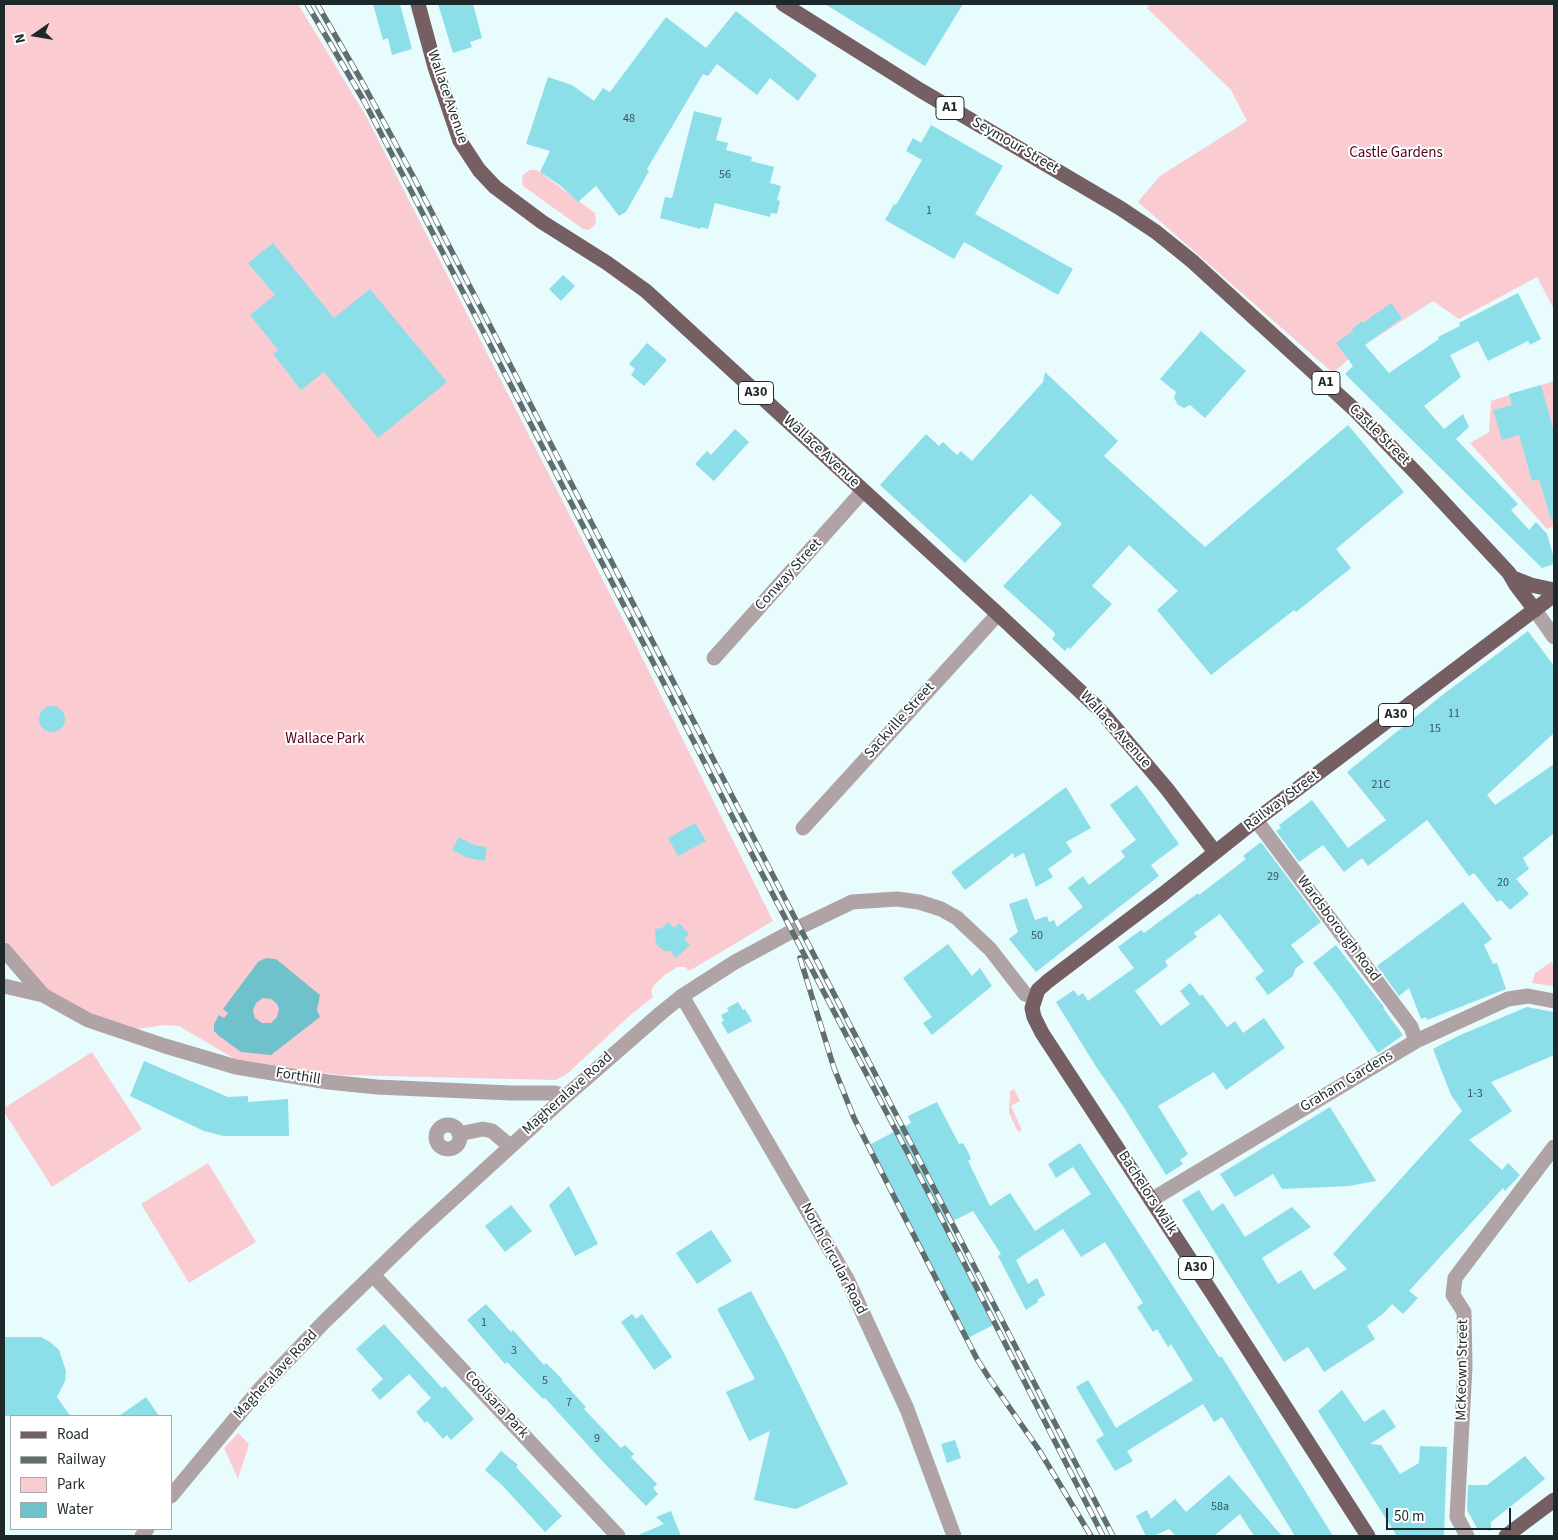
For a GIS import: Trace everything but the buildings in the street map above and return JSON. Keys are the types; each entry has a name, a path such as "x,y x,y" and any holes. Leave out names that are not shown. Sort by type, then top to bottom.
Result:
{"main road":[{"name":"Wallace Avenue","path":"418,4 460,141 479,170 495,187 542,222 607,263 646,291 998,614 1101,711 1167,789 1215,852"},
{"name":"Seymour Street","path":"783,4 923,92 1120,208"},
{"name":"Castle Street","path":"1120,208 1156,232 1192,261 1356,410 1513,578 1535,610"},
{"name":"Castle Street","path":"1513,578 1531,585 1554,590"},
{"name":"Railway Street","path":"1034,998 1038,990 1048,981 1256,820 1554,595"},
{"name":"Bachelors Walk","path":"1034,998 1032,1008 1034,1017 1042,1033 1368,1536"},
{"path":"1506,1536 1554,1500"}],"street":[{"name":"Conway Street","path":"714,658 863,491"},
{"name":"A1","path":"1535,610 1554,637"},
{"name":"Sackville Street","path":"803,828 998,614"},
{"name":"Wardsborough Road","path":"1256,820 1411,1027 1416,1041"},
{"name":"Magheralave Road","path":"172,1495 259,1390 417,1232 566,1096 682,996 768,943 852,902 897,898 919,902 941,909 957,918 990,949 1025,994 1034,998"},
{"name":"Forthill","path":"4,950 44,995"},
{"name":"Forthill","path":"4,986 44,995 88,1020 236,1067 328,1082 377,1087 555,1093 566,1096"},
{"name":"North Circular Road","path":"682,996 847,1280 907,1409 954,1536"},
{"name":"Graham Gardens","path":"1151,1200 1416,1041 1508,999 1528,996 1554,1001"},
{"path":"459,1134 482,1129 492,1131 510,1146"},
{"name":"McKeown Street","path":"1467,1536 1457,1517 1465,1358 1464,1312 1453,1296 1455,1278 1554,1147"},
{"name":"Coolsara Park","path":"373,1275 618,1536"}],"green space":[{"name":"Wallace Park","path":"4,4 298,4 366,116 632,637 773,921 689,971 685,967 678,967 666,974 654,985 651,991 653,997 627,1018 567,1074 556,1080 340,1075 240,1062 179,1026 165,1025 137,1029 91,1016 46,991 4,940"},
{"name":"Castle Gardens","path":"1150,4 1554,4 1554,309 1537,277 1459,319 1433,301 1366,344 1333,373 1138,202 1160,176 1247,121 1231,90 1147,8"},
{"path":"530,170 537,170 595,213 596,223 593,227 589,230 583,229 523,186 523,175"},
{"path":"1554,381 1554,526 1547,529 1470,443 1489,432 1491,401"},
{"path":"1551,962 1554,966 1554,986 1532,983 1535,973"},
{"path":"92,1052 142,1129 52,1187 4,1112 4,1108"},
{"path":"1014,1089 1020,1101 1011,1106 1022,1130 1018,1132 1009,1113 1010,1091"},
{"path":"208,1163 256,1242 189,1283 141,1204"},
{"path":"238,1433 249,1444 238,1479 224,1448"}],"water":[{"path":"266,958 276,959 320,995 317,1010 320,1017 271,1055 241,1052 214,1031 214,1024 219,1015 224,1018 228,1013 223,1009 258,962","holes":["263,998 271,999 277,1004 279,1009 277,1017 271,1023 262,1023 255,1018 253,1010 256,1003"]}],"railway":[{"path":"307,4 364,101 407,183 733,818 928,1192 1103,1536"},
{"path":"317,4 413,176 1113,1536"},
{"path":"800,958 834,1068 854,1118 977,1359 1039,1450 1091,1536"}]}
